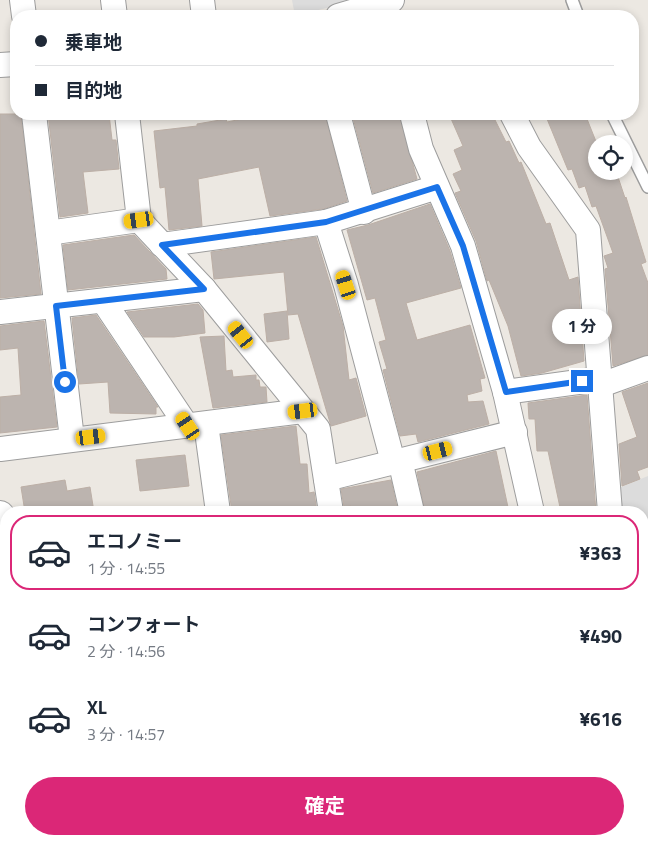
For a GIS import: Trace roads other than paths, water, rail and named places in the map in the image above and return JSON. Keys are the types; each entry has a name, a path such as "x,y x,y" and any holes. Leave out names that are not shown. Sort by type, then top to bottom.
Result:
{"street":[{"path":"363,10 384,5"},
{"path":"35,120 72,440"},
{"path":"128,120 139,220 204,289 318,429 330,506"},
{"path":"340,120 364,212"},
{"path":"414,120 421,149 463,246 506,392 531,506"},
{"path":"515,120 529,147 588,230 610,506"},
{"path":"162,245 326,222 364,212 437,187"},
{"path":"48,233 139,220"},
{"path":"326,222 410,506"},
{"path":"0,312 104,302 204,289"},
{"path":"104,302 196,425 216,506"},
{"path":"506,392 601,382 648,368"},
{"path":"0,449 303,411"},
{"path":"326,478 515,432"}],"lane":[{"path":"615,120 648,187"}]}
